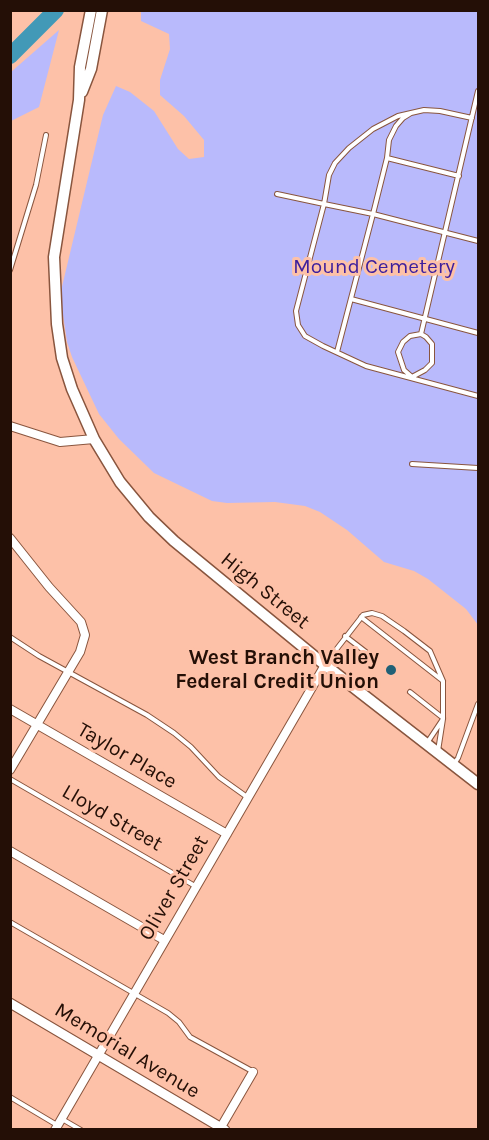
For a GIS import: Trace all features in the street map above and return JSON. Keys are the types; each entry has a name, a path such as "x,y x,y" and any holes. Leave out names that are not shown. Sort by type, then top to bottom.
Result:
{"main road":[{"path":"79,100 80,67 91,10"},
{"path":"79,100 91,69 102,10"},
{"name":"High Street","path":"79,100 54,257 57,324 62,358 72,389 94,439 110,467 131,495 174,541 325,665 478,784"}],"street":[{"path":"10,426 60,442 94,439"},
{"path":"10,538 81,622 85,630 84,643 10,770"},
{"name":"Oliver Street","path":"58,1124 325,665"},
{"name":"Taylor Place","path":"10,709 227,834"},
{"path":"10,851 164,940"},
{"name":"Memorial Avenue","path":"10,1003 220,1128"},
{"path":"220,1128 253,1072"}],"lane":[{"path":"421,334 478,91"},
{"path":"472,118 424,110 398,116 374,129 335,163 329,175 324,204 296,310 298,325 305,336 366,366 478,396"},
{"path":"338,352 387,158 389,140 396,126 411,113"},
{"path":"10,270 36,185 46,135"},
{"path":"387,158 459,176"},
{"path":"277,194 373,214 478,241"},
{"path":"351,299 478,333"},
{"path":"421,334 432,344 432,363 412,377 404,370 398,352 403,342 410,336 421,334"},
{"path":"412,464 478,468"},
{"path":"325,665 361,617 372,613 382,616 430,651 443,681 444,689 443,719 438,752"},
{"path":"361,617 443,681"},
{"path":"345,636 370,656"},
{"path":"10,637 174,733 191,747 219,777 249,798"},
{"path":"410,692 443,719"},
{"path":"454,765 478,704"},
{"path":"474,717 478,720"},
{"path":"427,744 443,719"},
{"name":"Lloyd Street","path":"10,779 196,887"},
{"path":"10,922 168,1013 179,1022 190,1037 253,1072"},
{"path":"10,1097 58,1124 81,1130"}],"green space":[{"name":"Mound Cemetery","path":"141,11 478,11 478,625 466,609 428,579 414,571 384,562 347,530 320,512 305,506 275,502 212,501 154,473 119,439 99,414 67,342 60,295 103,115 116,86 130,92 154,111 178,149 189,159 204,157 204,140 184,116 160,95 160,80 170,49 169,34 141,21"},
{"path":"59,30 39,107 11,121 11,72"}],"waterway":[{"path":"10,56 56,10"}],"place":[{"name":"West Branch Valley Federal Credit Union","path":"391,670"}]}
